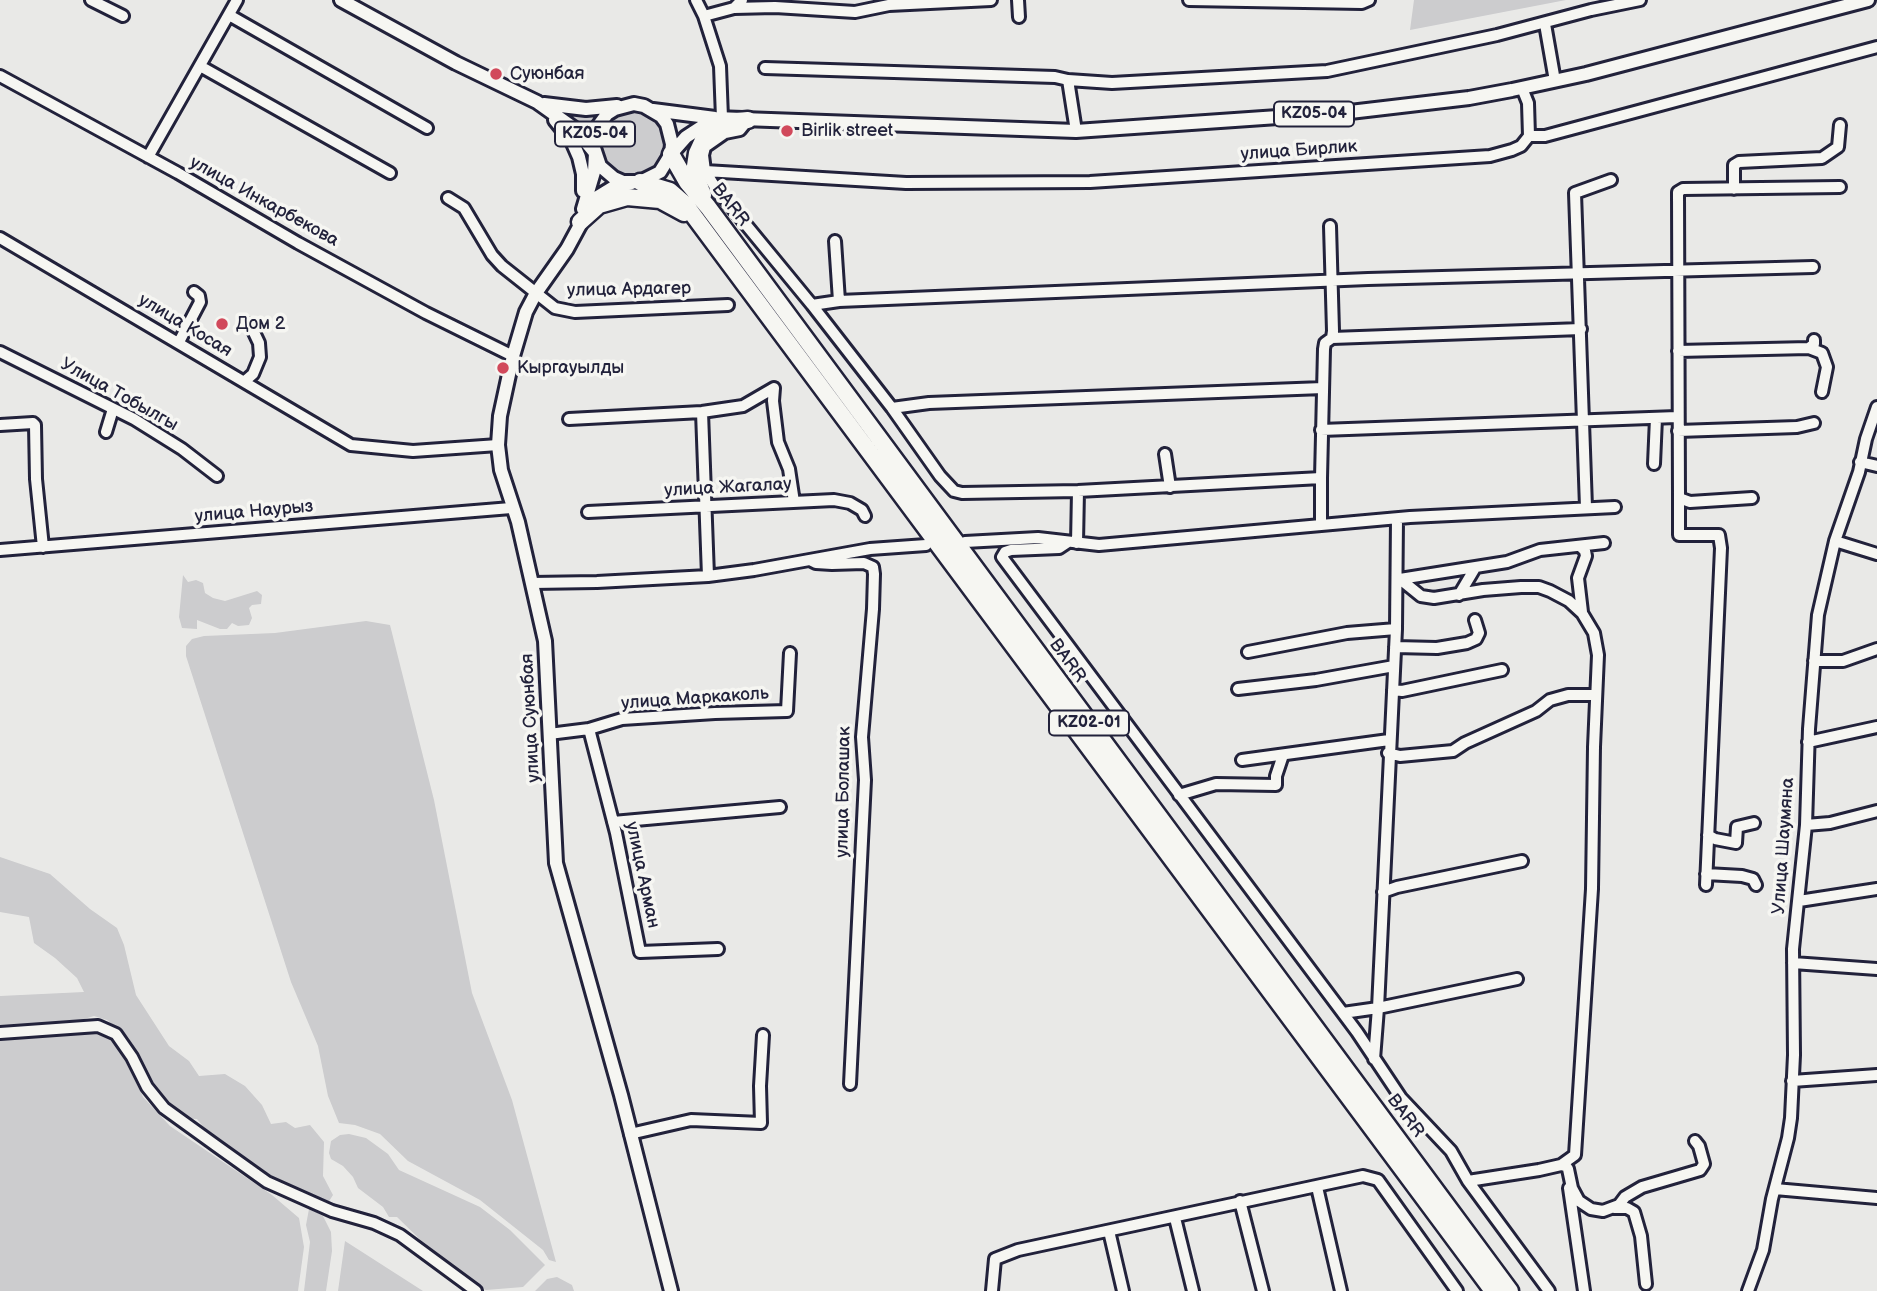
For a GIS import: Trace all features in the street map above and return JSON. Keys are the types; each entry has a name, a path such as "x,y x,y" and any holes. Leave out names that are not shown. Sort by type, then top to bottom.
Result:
{"highway":[{"path":"708,207 696,176 695,160 699,147 718,126 731,121 748,120"},
{"name":"BARR","path":"671,154 687,182 1510,1291"},
{"name":"BARR","path":"636,183 662,188 681,199 1493,1291"},
{"path":"580,222 605,201 650,197 671,205 708,235"}],"main road":[{"name":"KZ05-04","path":"537,102 586,109 644,106 653,110 748,120 1076,131 1400,107 1469,98 1555,81 1867,0"},
{"name":"KZ05-04","path":"344,1 456,63 537,102 575,129 595,153 606,173 614,178 636,183"},
{"path":"537,102 567,134 579,157 584,185 580,222"},
{"name":"KZ05-04","path":"595,153 594,139 600,121 607,114 624,106"},
{"name":"KZ05-04","path":"653,110 667,124 672,144 671,154"},
{"path":"636,183 660,173 671,154 686,137 714,118"},
{"path":"580,222 594,172 595,153"},
{"name":"улица Суюнбая","path":"636,183 612,188 599,195 580,222 567,249 536,293 526,312 513,356 499,416 498,445 501,470 518,522 545,641 556,863 631,1133 671,1291"}],"street":[{"path":"91,0 123,16"},
{"path":"148,157 237,0"},
{"path":"696,0 720,66 714,118"},
{"path":"704,16 738,4 855,12 889,5 990,0"},
{"path":"1018,0 1019,17"},
{"path":"1189,0 1364,1"},
{"path":"765,68 1039,76 1112,83 1327,71 1545,24 1591,10 1640,0"},
{"path":"229,15 427,128"},
{"path":"1545,24 1555,81"},
{"name":"улица Бирлик","path":"705,171 906,183 1110,181 1490,156 1521,146 1529,136 1545,136 1877,47"},
{"path":"200,66 390,173"},
{"name":"улица Инкарбекова","path":"0,76 426,313 513,356"},
{"path":"1068,80 1076,131"},
{"path":"1522,88 1528,103 1529,136"},
{"path":"748,120 740,130 725,133 705,147 705,171 715,187 812,305 954,491 962,494 1078,491 1321,478"},
{"path":"1734,189 1734,165 1739,162 1822,158 1838,147 1840,125"},
{"path":"1586,507 1575,193 1611,180"},
{"path":"1756,885 1753,878 1742,876 1706,879 1721,548 1719,535 1679,535 1676,200 1679,190 1840,187"},
{"name":"улица Ардагер","path":"448,198 464,208 492,255 555,308 575,312 727,305"},
{"path":"1330,226 1332,338"},
{"name":"улица Косая","path":"0,238 351,445 413,451 498,445"},
{"path":"835,241 839,301"},
{"path":"812,305 839,301 1332,281 1813,267"},
{"path":"194,292 199,296 200,302 180,343 205,349"},
{"path":"245,381 253,374 260,357 259,343 250,324"},
{"path":"1321,525 1325,343 1332,338 1581,329"},
{"path":"1678,351 1812,344 1822,353 1827,367 1822,392"},
{"name":"Улица Тобылгы","path":"0,352 113,409 182,449 217,476"},
{"path":"569,419 702,412 743,405 774,388 778,442 791,476 794,502"},
{"path":"892,408 929,403 1323,388"},
{"name":"Улица Шаумяна","path":"1748,1291 1763,1250 1788,1139 1792,1081 1793,963 1806,825 1808,742 1818,615 1835,541 1859,472 1877,407"},
{"path":"106,432 113,409"},
{"path":"702,412 708,576"},
{"path":"1321,430 1677,417"},
{"path":"1654,464 1656,418"},
{"path":"1678,431 1797,427 1814,423"},
{"path":"0,425 35,425 36,479 43,547"},
{"path":"1165,454 1170,487"},
{"path":"1860,462 1877,466"},
{"path":"1072,542 1078,491"},
{"path":"1679,498 1690,502 1752,498"},
{"name":"улица Жагалау","path":"588,512 834,500 850,503 862,510 865,516"},
{"path":"965,542 1038,538 1099,545 1397,519 1615,507"},
{"name":"улица Наурыз","path":"0,550 512,508"},
{"path":"1374,1059 1399,579 1397,519"},
{"path":"1835,541 1877,554"},
{"path":"1072,542 1059,548 1011,550 1005,552 1002,557 1343,1013 1401,1098 1451,1151 1468,1181 1549,1291"},
{"path":"1399,579 1507,562 1540,550 1604,543"},
{"path":"532,583 708,576 870,549 926,545"},
{"path":"1580,546 1586,556 1578,578 1582,613"},
{"name":"улица Болашак","path":"810,560 832,564 864,563 873,566 874,574 862,737 865,780 850,1084"},
{"path":"1459,595 1475,568"},
{"path":"1399,579 1421,596 1445,598 1483,590 1539,587 1562,597 1582,613 1594,633 1598,655 1591,889 1575,1155 1560,1165"},
{"path":"1395,647 1437,648 1467,643 1476,639 1479,633 1475,620"},
{"path":"1248,652 1347,633 1396,629"},
{"path":"1814,661 1843,661 1877,649"},
{"name":"улица Маркаколь","path":"550,734 589,729 622,719 787,711 790,653"},
{"path":"1238,689 1316,680 1394,666"},
{"path":"1392,690 1402,691 1502,670"},
{"path":"1388,753 1400,756 1453,751 1536,711 1557,697 1596,695"},
{"path":"1808,742 1877,727"},
{"name":"улица Арман","path":"589,729 613,822 640,952 719,949"},
{"path":"1242,760 1389,740"},
{"path":"1180,795 1216,784 1276,785 1283,755"},
{"path":"613,822 780,807"},
{"path":"1806,825 1830,823 1877,811"},
{"path":"1707,835 1737,844 1737,827 1754,823"},
{"path":"1383,892 1522,860"},
{"path":"1799,901 1877,889"},
{"path":"1793,963 1877,969"},
{"path":"1343,1013 1517,979"},
{"path":"0,1033 98,1026 116,1034 132,1057 147,1087 164,1108 267,1182 332,1211 374,1223 400,1235 476,1291"},
{"path":"631,1133 691,1120 761,1123 763,1035"},
{"path":"1859,1065 1861,1078"},
{"path":"1792,1081 1877,1075"},
{"path":"1614,1208 1625,1197 1642,1187 1700,1170 1704,1164 1695,1141"},
{"path":"1468,1181 1566,1166 1575,1195 1586,1206 1597,1211 1627,1208 1634,1212 1641,1236 1646,1284"},
{"path":"992,1291 995,1259 1018,1250 1363,1176 1378,1180 1457,1291"},
{"path":"1570,1178 1573,1223 1584,1291"},
{"path":"1317,1187 1341,1291"},
{"path":"1775,1189 1877,1198"},
{"path":"1240,1201 1263,1291"},
{"path":"1175,1218 1193,1291"},
{"path":"1109,1231 1123,1291"}],"shaded area":[{"path":"1414,0 1566,0 1410,30"},
{"path":"562,112 595,115 590,122 588,134 578,122"},
{"path":"633,112 656,121 665,144 656,167 633,176 610,167 601,144 610,121"},
{"path":"183,575 188,582 196,580 203,583 205,593 213,598 225,601 257,591 262,595 261,604 249,608 252,618 249,625 238,626 232,623 227,629 220,629 197,620 197,629 182,628 179,617"},
{"path":"366,621 390,625 434,800 472,993 512,1100 556,1262 549,1260 543,1250 480,1200 408,1161 380,1134 355,1125 339,1123 328,1096 318,1046 291,982 186,656 186,646 192,639 204,636 275,633"},
{"path":"0,857 50,874 90,909 117,928 136,995 169,1046 189,1061 199,1076 225,1074 245,1086 262,1105 271,1124 286,1122 295,1128 310,1125 324,1142 323,1176 333,1195 326,1206 280,1185 209,1134 197,1119 178,1118 154,1091 128,1037 107,1020 94,1016 74,1022 0,1028 0,996 84,992 77,978 34,943 29,917 0,912"},
{"path":"42,1032 94,1032 111,1039 127,1059 143,1097 170,1126 272,1195 299,1218 304,1247 298,1291 0,1291 0,1037"},
{"path":"340,1135 366,1138 388,1154 399,1170 480,1207 510,1230 545,1265 523,1287 486,1290 475,1286 438,1257 397,1217 389,1217 383,1207 358,1188 343,1166 331,1159 331,1141"},
{"path":"309,1209 323,1216 331,1232 332,1251 326,1291 304,1291 310,1242 306,1225"},
{"path":"345,1241 423,1291 338,1291"},
{"path":"557,1277 572,1285 574,1291 535,1291 547,1279"}],"place":[{"name":"Суюнбая","path":"496,74"},
{"name":"Birlik street","path":"787,131"},
{"name":"Дом 2","path":"222,324"},
{"name":"Кыргауылды","path":"503,368"}]}
